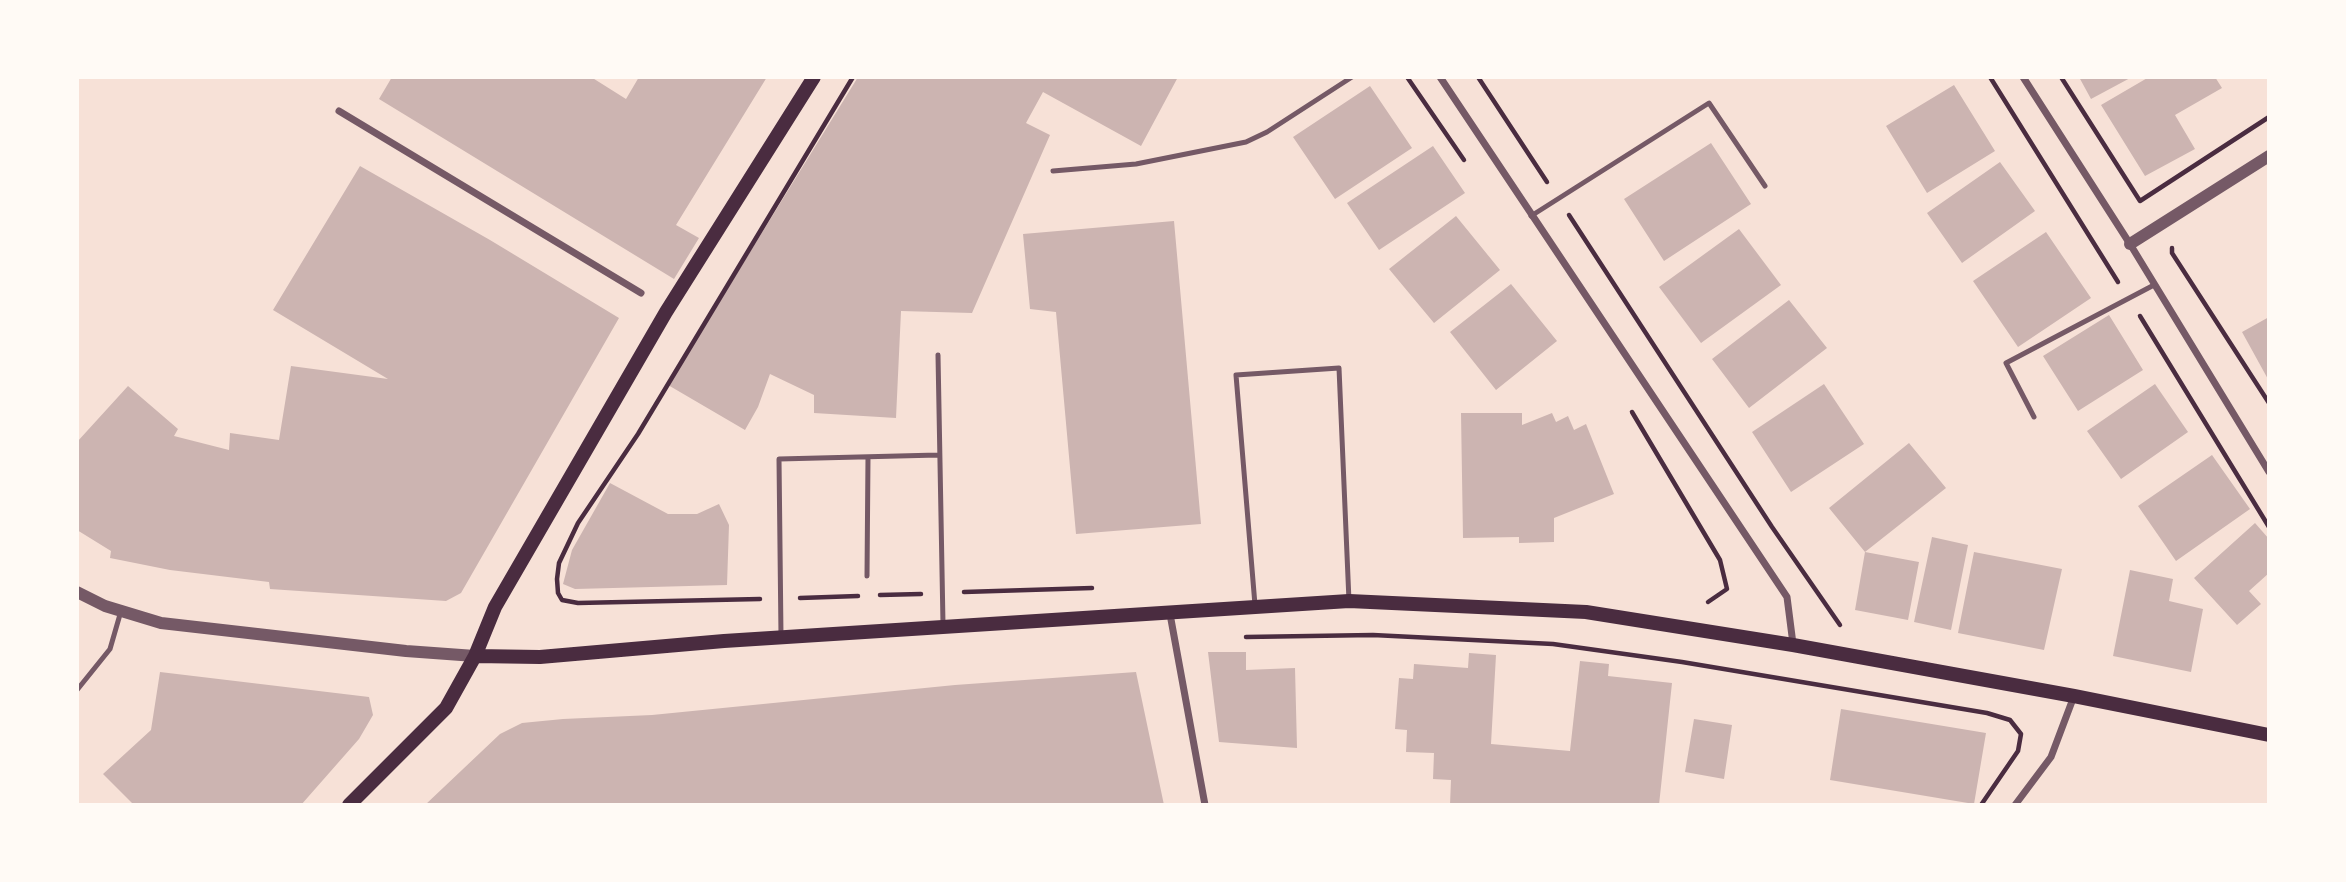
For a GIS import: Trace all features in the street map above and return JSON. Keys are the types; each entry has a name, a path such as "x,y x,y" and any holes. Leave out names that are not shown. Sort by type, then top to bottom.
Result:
{"main road":[{"path":"349,805 446,708 475,656 495,607 666,312 814,77"},
{"path":"475,656 540,657 781,637 1349,601 1586,612 1793,645 2269,735"}],"street":[{"path":"1440,77 1787,597 1793,645"},
{"path":"2023,77 2130,244 2269,472"},
{"path":"339,111 641,293"},
{"path":"2130,244 2269,156"},
{"path":"77,592 121,611 161,623 405,651 475,656"},
{"path":"1170,614 1205,805"},
{"path":"2015,805 2052,757 2074,696"}],"lane":[{"path":"1053,171 1136,164 1246,142 1267,132 1352,77"},
{"path":"1531,216 1709,103 1765,186"},
{"path":"2034,417 2006,363 2154,285"},
{"path":"938,355 943,627"},
{"path":"1255,606 1236,374 1339,368 1349,601"},
{"path":"781,637 779,459 939,455"},
{"path":"867,576 868,457"},
{"path":"77,690 110,649 121,611"}],"path":[{"path":"853,77 638,434 578,523 559,564 557,579 558,593 562,600 578,603 861,596"},
{"path":"1407,77 1469,168"},
{"path":"1478,77 1772,527 1843,629"},
{"path":"2061,77 2140,201 2269,117"},
{"path":"2172,240 2172,253 2269,403"},
{"path":"1630,408 1720,560 1727,589 1711,603 1699,601"},
{"path":"875,595 1106,587"},
{"path":"1237,637 1373,635 1553,644 1682,662 1987,713 2010,720 2021,734 2018,751 1981,805"}],"building":[{"path":"392,77 591,77 626,99 639,77 767,77 676,225 699,238 674,279 379,99"},
{"path":"858,77 1178,77 1141,146 1043,92 1026,123 1050,135 972,313 901,311 896,418 814,413 814,395 770,374 758,407 745,430 668,385"},
{"path":"2079,77 2132,77 2091,99"},
{"path":"2149,77 2215,77 2222,88 2175,115 2195,149 2145,176 2101,105"},
{"path":"1954,85 1995,151 1927,193 1886,126"},
{"path":"1370,86 1412,148 1335,199 1293,137"},
{"path":"1711,143 1751,204 1664,261 1624,199"},
{"path":"1433,146 1465,193 1379,250 1347,203"},
{"path":"2000,162 2035,211 1962,263 1927,213"},
{"path":"360,166 619,318 461,593 446,601 270,589 269,582 170,570 110,558 111,551 77,530 77,442 128,386 178,429 174,436 229,450 230,433 279,440 291,366 388,379 273,310"},
{"path":"1456,216 1500,270 1434,323 1389,269"},
{"path":"1174,221 1201,524 1076,534 1056,312 1030,309 1023,234"},
{"path":"1739,229 1781,285 1701,343 1659,287"},
{"path":"2046,232 2091,298 2018,347 1973,281"},
{"path":"1511,284 1557,341 1496,390 1450,332"},
{"path":"1789,300 1827,348 1749,408 1712,359"},
{"path":"2109,315 2143,370 2078,411 2043,356"},
{"path":"2269,317 2269,381 2242,332"},
{"path":"1824,384 1864,444 1791,492 1752,432"},
{"path":"2155,384 2188,432 2121,479 2087,431"},
{"path":"1461,413 1522,413 1522,425 1552,413 1556,422 1568,416 1574,430 1586,424 1614,494 1554,518 1554,542 1519,543 1519,537 1463,538"},
{"path":"1909,443 1946,488 1865,552 1829,508"},
{"path":"2212,455 2250,509 2176,561 2138,506"},
{"path":"610,483 668,514 697,514 719,504 729,525 727,585 575,589 563,584 572,550"},
{"path":"2255,523 2269,539 2269,573 2249,591 2261,604 2237,625 2194,578"},
{"path":"1932,537 1968,545 1951,630 1914,622"},
{"path":"1865,552 1919,562 1908,620 1855,610"},
{"path":"1974,552 2062,569 2044,650 1958,633"},
{"path":"2130,570 2173,579 2169,601 2203,609 2191,672 2113,656"},
{"path":"1208,652 1246,652 1246,670 1295,668 1297,748 1219,742"},
{"path":"1469,653 1496,655 1491,744 1570,751 1580,661 1609,664 1608,676 1672,683 1659,805 1450,805 1451,780 1433,779 1434,753 1406,752 1407,730 1395,729 1399,678 1413,679 1414,664 1468,668"},
{"path":"160,672 369,697 373,715 359,739 301,805 134,805 103,774 151,730"},
{"path":"1136,672 1164,805 425,805 500,734 522,723 652,715 955,685"},
{"path":"1841,709 1986,733 1974,804 1830,780"},
{"path":"1694,719 1732,725 1724,779 1685,772"}]}
